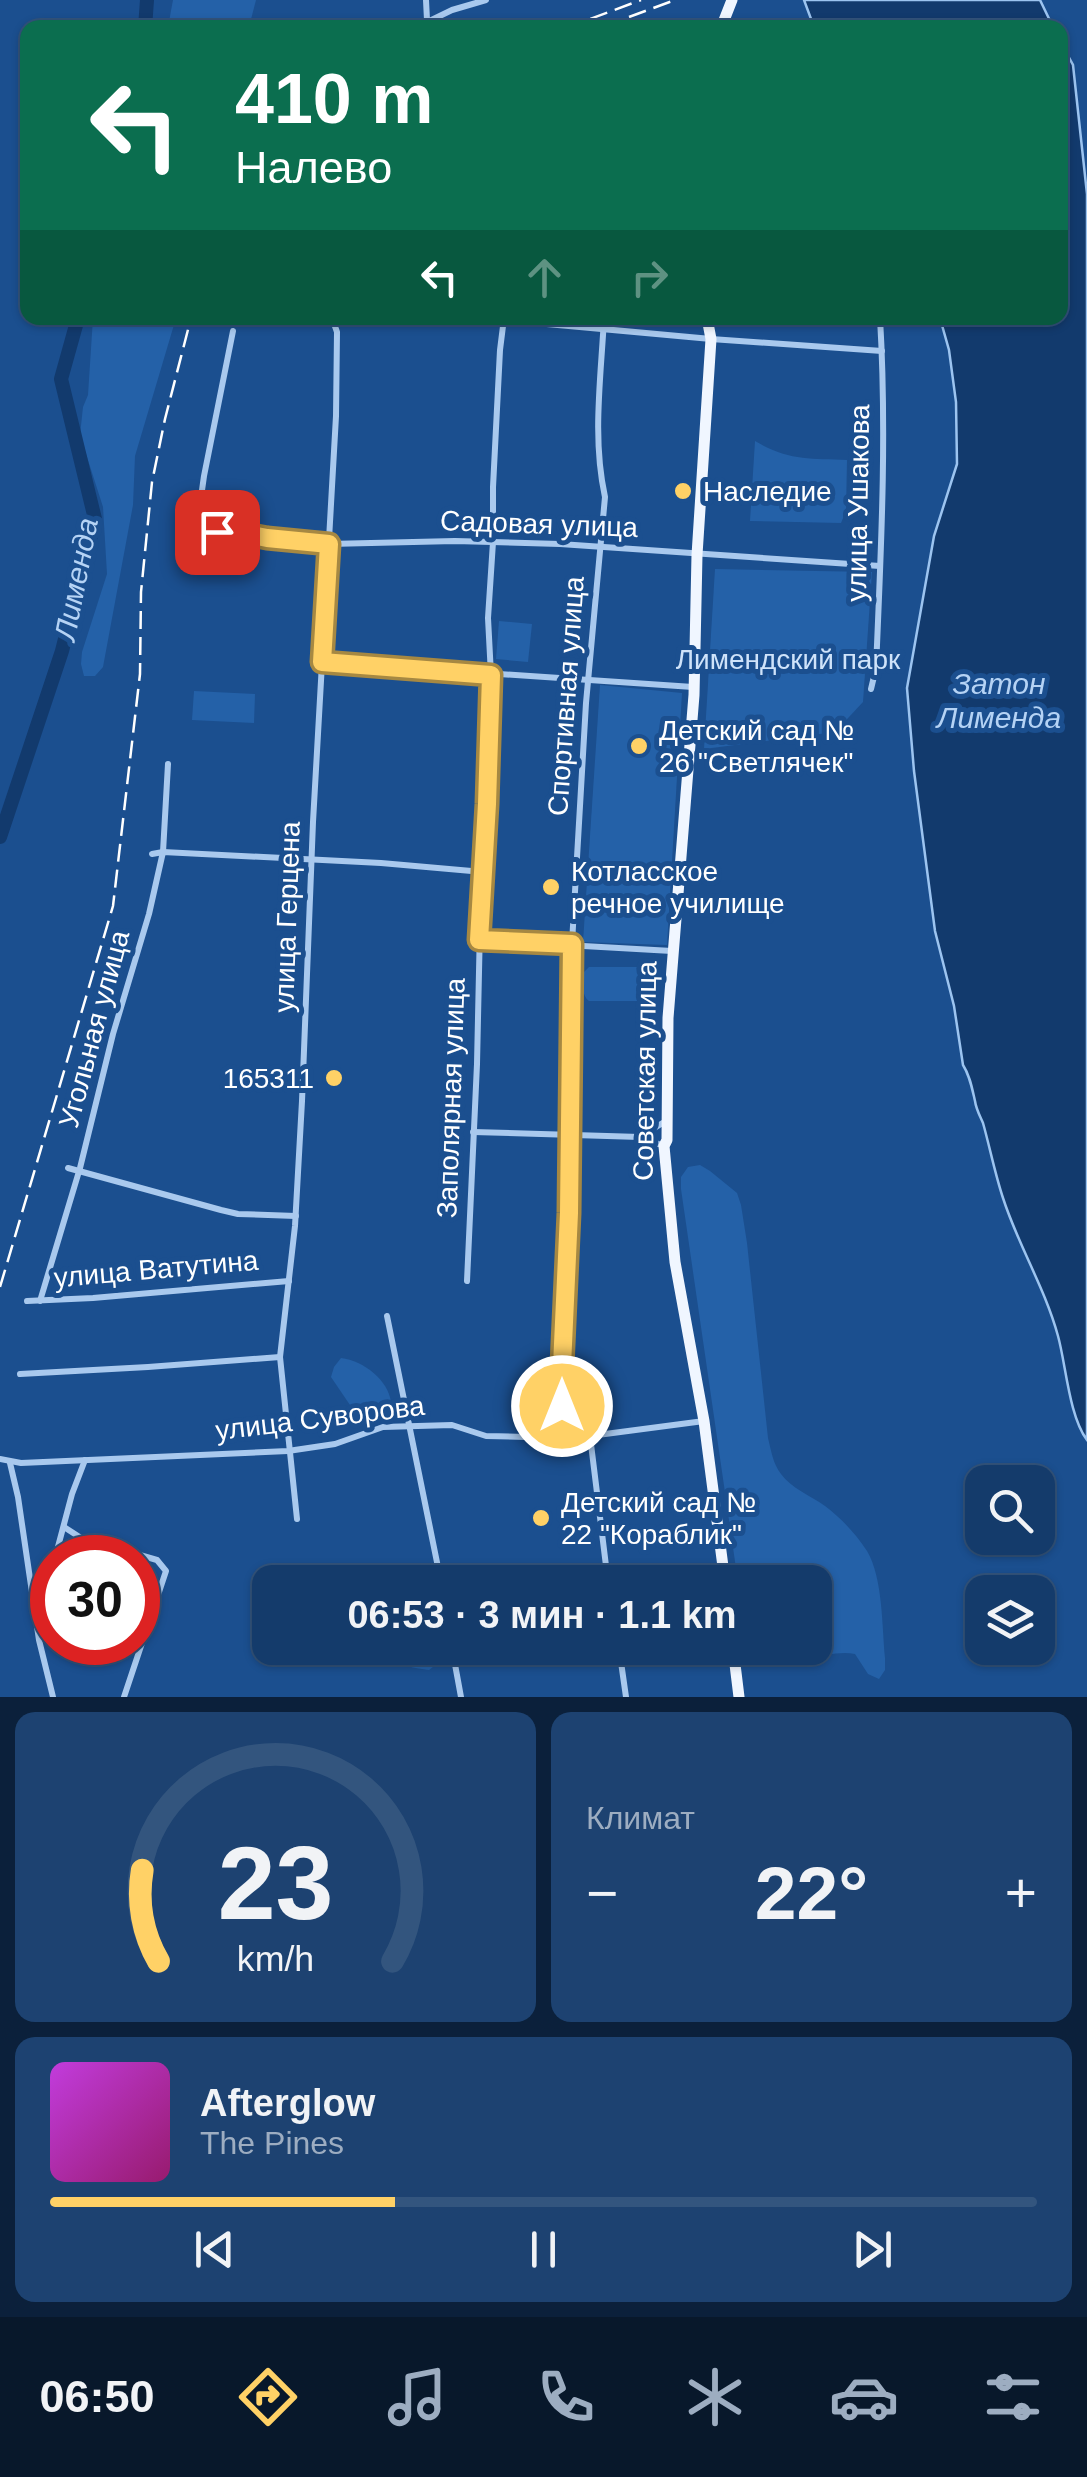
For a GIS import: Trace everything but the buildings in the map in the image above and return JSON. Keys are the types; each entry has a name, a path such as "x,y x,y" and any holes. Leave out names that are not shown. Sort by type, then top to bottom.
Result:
{"main road":[{"name":"Советская улица","path":"708,325 711,339 697,556 694,687 672,950 664,1146 675,1262 704,1420 723,1565"},
{"path":"735,1665 739,1697"}],"street":[{"path":"426,0 428,20 486,0"},
{"name":"улица Герцена","path":"297,1518 280,1356 296,1216 329,544 334,325"},
{"name":"Заполярная улица","path":"467,1281 491,675 488,618 492,487 503,325"},
{"path":"558,325 882,351"},
{"name":"Спортивная улица","path":"562,1438 572,944 588,678 605,497 600,477 598,422 603,325"},
{"name":"улица Ушакова","path":"870,688 876,668 880,566 884,405 880,325"},
{"name":"Садовая улица","path":"233,331 196,532 237,532 329,544 492,542 599,546 697,556 880,566"},
{"path":"322,662 694,687"},
{"name":"Угольная улица","path":"40,1301 149,914 162,852 168,764"},
{"path":"152,854 381,863 483,872"},
{"path":"479,940 672,950"},
{"path":"640,1137 666,1121"},
{"path":"473,1132 640,1137 664,1146"},
{"path":"68,1168 238,1214 296,1216"},
{"name":"улица Ватутина","path":"27,1300 289,1281"},
{"path":"387,1316 437,1565"},
{"path":"20,1374 280,1356"},
{"name":"улица Суворова","path":"0,1459 85,1460 288,1450 335,1444 383,1428 452,1425 486,1436 562,1438 704,1420"},
{"path":"590,1436 606,1565"},
{"path":"62,1535 85,1460"},
{"path":"9,1462 18,1497 30,1587"},
{"path":"64,1527 81,1538 157,1560 166,1571 124,1697"},
{"path":"46,1665 53,1697"},
{"path":"455,1665 461,1697"},
{"path":"621,1665 626,1697"}],"green space":[{"path":"173,0 256,0 251,20 169,20"},
{"path":"93,325 174,325 135,456 133,505 103,667 95,676 84,676 82,652 107,574 103,507 80,435 88,395"},
{"path":"755,441 789,455 847,460 846,511 841,523 750,521"},
{"name":"Лимендский парк","path":"715,569 872,572 863,702 835,732 704,749"},
{"path":"499,621 532,624 528,662 496,659"},
{"path":"600,685 682,693 667,945 583,942"},
{"path":"194,691 255,694 254,723 192,720"},
{"path":"589,967 647,967 652,974 651,997 645,1001 589,1001 583,984 584,972"},
{"path":"700,1165 737,1193 747,1243 768,1438 776,1466 790,1484 842,1521 872,1562 881,1603 885,1658 885,1670 879,1679 868,1674 855,1654 832,1654 832,1565 736,1565 681,1189 681,1177 688,1167"},
{"path":"341,1358 358,1363 380,1379 391,1402 384,1409 361,1415 352,1408 331,1377"},
{"path":"406,1665 435,1665 429,1670"}],"water":[{"path":"804,0 1040,0 1050,20 811,20"},
{"name":"Затон Лименда","path":"1068,56 1073,65 1087,194 1087,1440 1072,1404 1053,1318 1009,1215 963,1065 954,1006 935,931 914,771 907,688 934,536 957,464 956,402 942,325 1068,325"}],"waterway":[{"name":"Лименда","path":"146,20 147,0"},
{"name":"Лименда","path":"0,837 62,651 95,519 61,379 76,325"}],"railway":[{"path":"587,20 641,0"},
{"path":"629,17 675,0"},
{"path":"0,1287 113,906 140,674 141,592 152,482 189,325"}],"place":[{"name":"Наследие","path":"683,491"},
{"name":"Детский сад № 26 \"Светлячек\"","path":"639,746"},
{"name":"Котласское речное училище","path":"551,887"},
{"name":"165311","path":"334,1078"},
{"name":"Детский сад № 22 \"Кораблик\"","path":"541,1518"}],"route":[{"path":"217,532 329,544 322,662 491,675 479,940 572,944 562,1406"}]}
